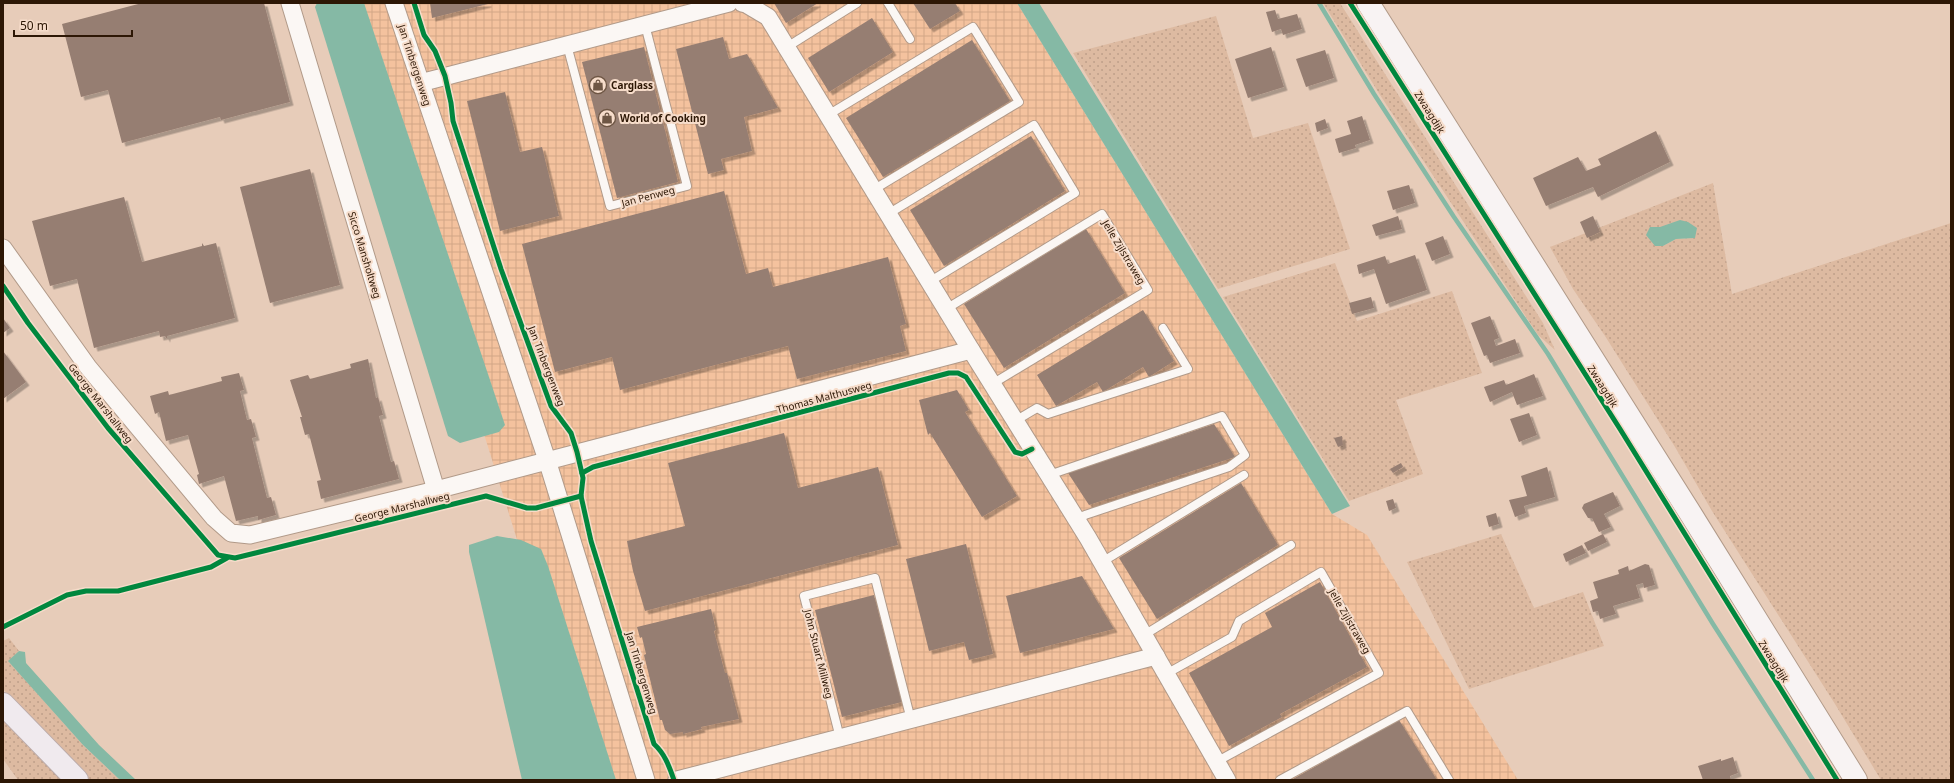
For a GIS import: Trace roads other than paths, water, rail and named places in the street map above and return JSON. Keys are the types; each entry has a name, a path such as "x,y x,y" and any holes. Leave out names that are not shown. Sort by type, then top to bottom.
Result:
{"highway":[{"path":"3,704 77,780"}],"street":[{"name":"Sicco Mansholtweg","path":"290,3 436,490"},
{"name":"Jan Tinbergenweg","path":"394,3 547,460 646,780"},
{"path":"420,83 729,3"},
{"path":"744,3 768,17 929,282 1077,520 1227,780"},
{"name":"Zwaagdijk","path":"1368,3 1692,516 1856,780"},
{"name":"George Marshallweg","path":"3,248 88,367 214,518 231,533 250,535 436,490 547,460"},
{"name":"Thomas Malthusweg","path":"547,460 971,350"},
{"path":"677,780 1156,656"}],"lane":[{"path":"786,47 857,3"},
{"path":"888,3 910,39"},
{"name":"Jan Penweg","path":"567,44 610,206 687,186 644,25"},
{"path":"828,115 973,27 1018,102 873,190"},
{"path":"888,214 1034,125 1075,193 929,282"},
{"name":"Jelle Zijlstraweg","path":"946,309 1102,214 1148,290 992,384"},
{"path":"1015,421 1037,408 1048,414 1188,369 1163,328"},
{"path":"1049,475 1222,416 1245,455 1229,467 1086,515 1077,520"},
{"path":"1102,562 1244,475"},
{"path":"1144,635 1291,545"},
{"name":"Jelle Zijlstraweg","path":"1166,674 1232,637 1239,621 1321,572 1380,673 1216,762"},
{"name":"John Stuart Millweg","path":"840,738 804,596 875,578 911,720"},
{"path":"1280,780 1407,710 1449,780"}],"waterway":[{"path":"1319,3 1374,94 1454,217 1548,354 1713,624 1813,780"}],"place":[{"name":"Carglass","path":"598,85"},
{"name":"World of Cooking","path":"607,118"}]}
